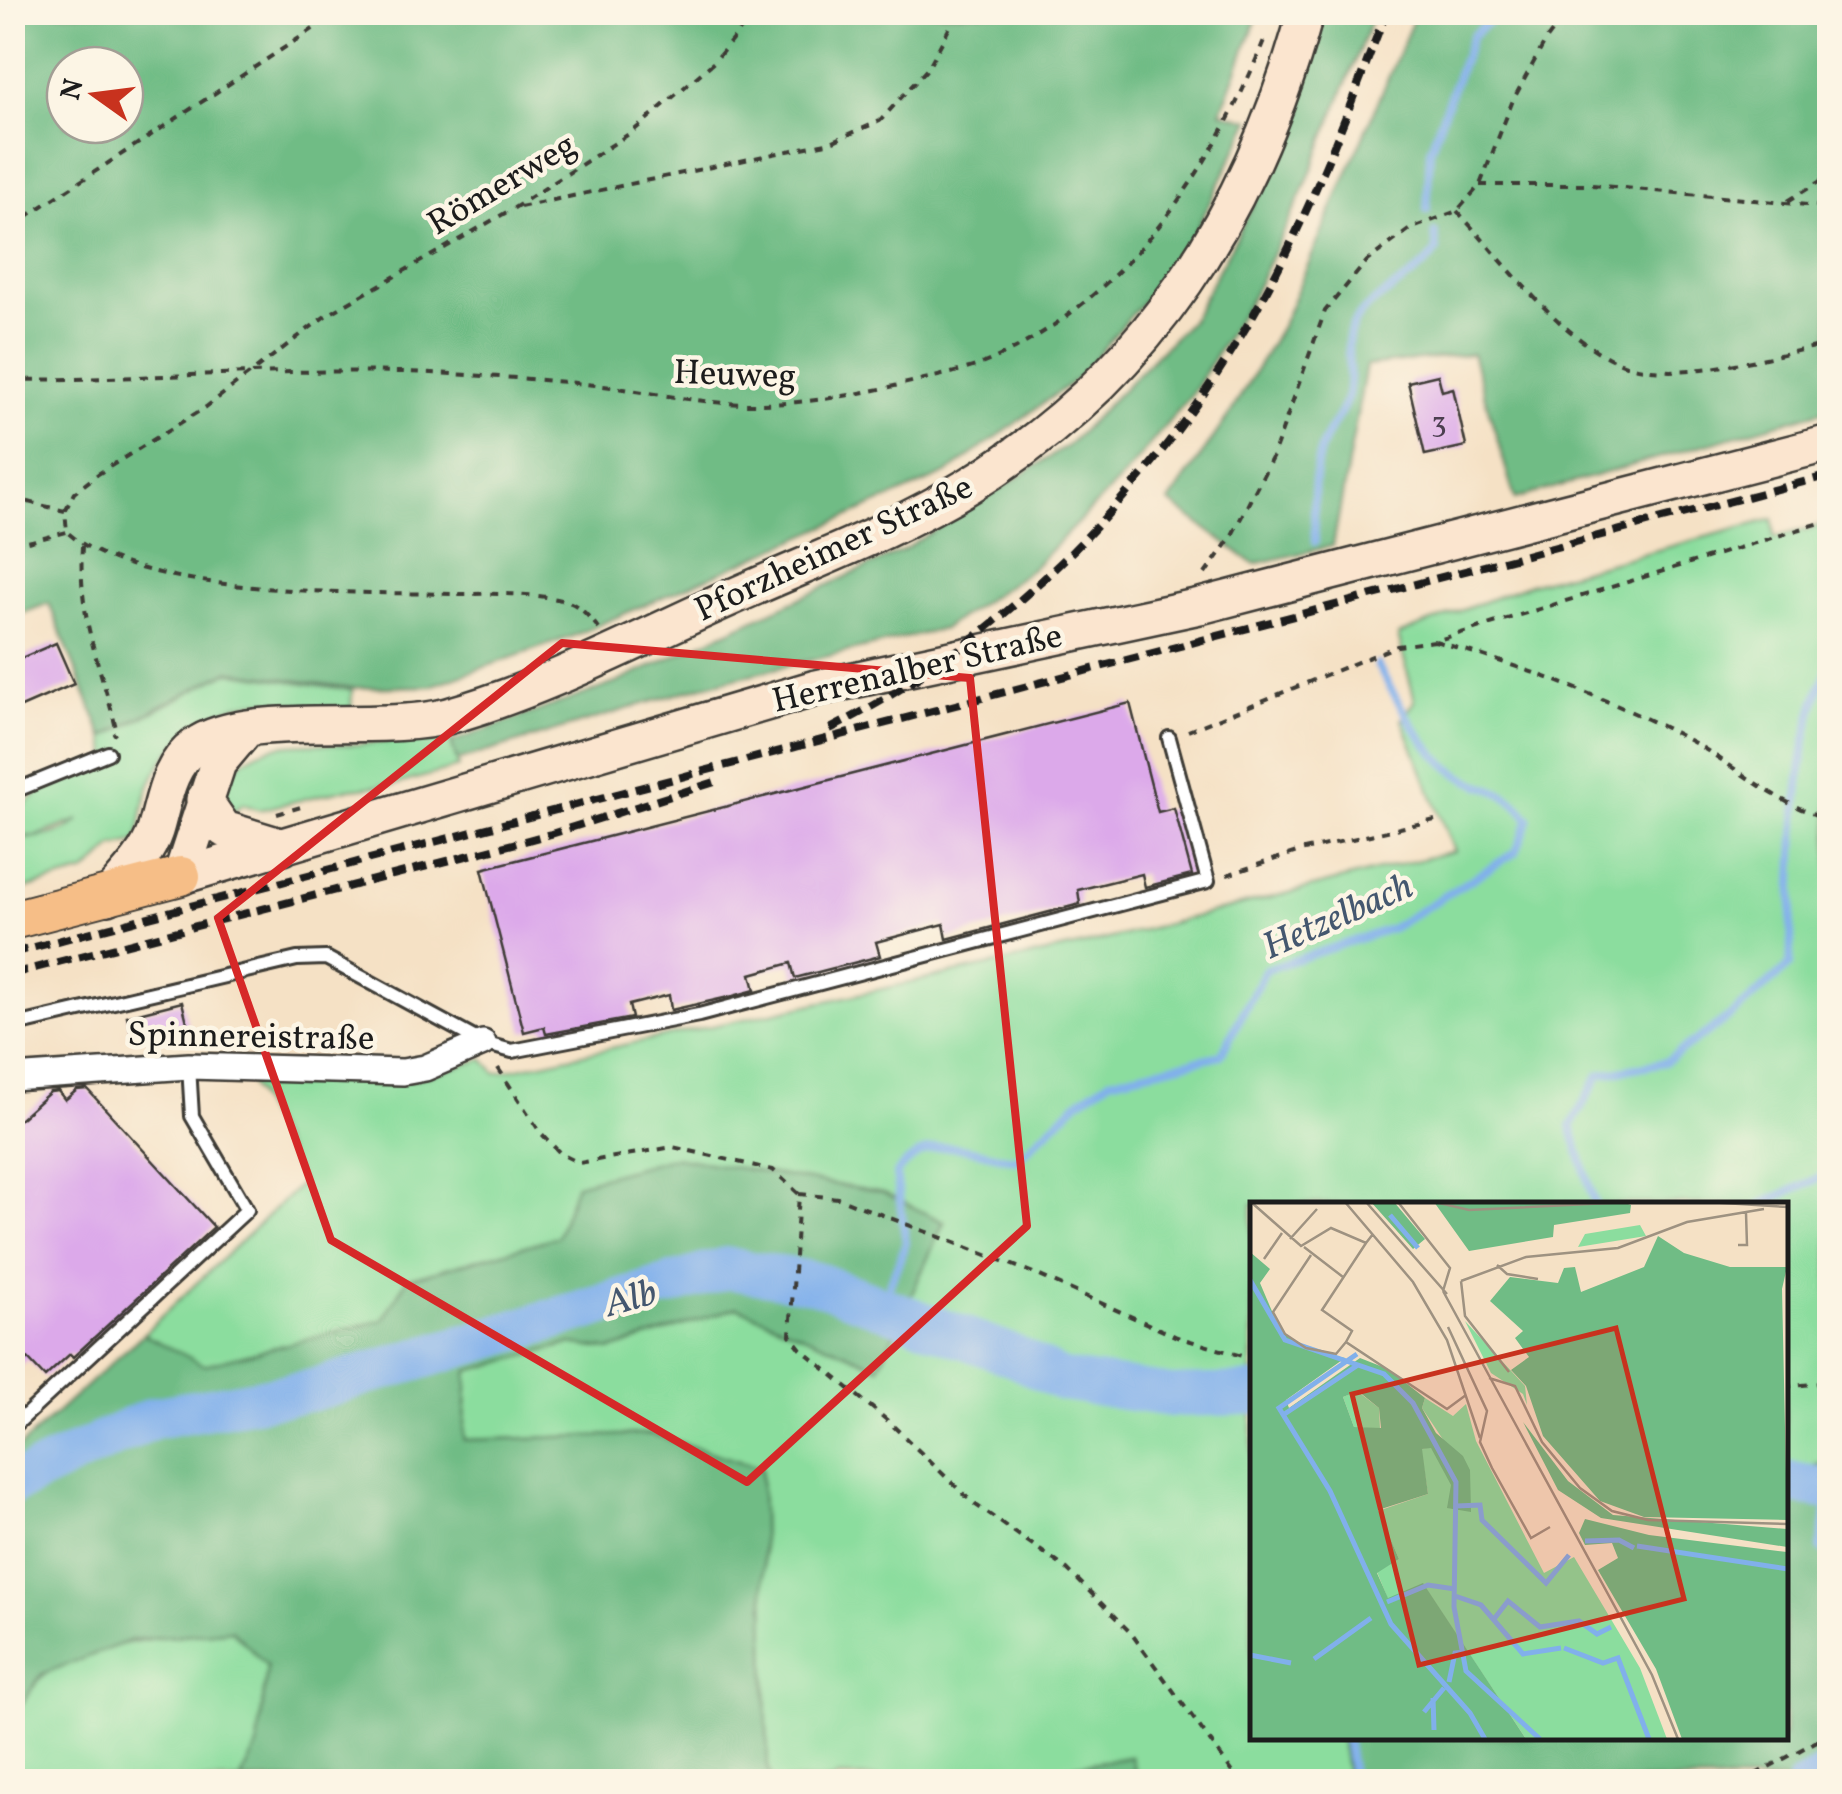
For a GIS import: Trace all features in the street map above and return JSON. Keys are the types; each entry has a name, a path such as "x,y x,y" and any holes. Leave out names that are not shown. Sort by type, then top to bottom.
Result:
{"main road":[{"name":"Pforzheimer Straße","path":"108,897 154,832 171,776 191,748 211,736 442,717 492,702 907,519 1010,459 1078,406 1122,363 1197,268 1255,163 1306,12"},
{"name":"Herrenalber Straße","path":"12,920 284,847 816,688 1344,571 1830,442"},
{"path":"181,876 204,800 228,746 245,731"},
{"path":"204,800 224,829 284,847"},
{"path":"154,832 181,876"}],"street":[{"name":"Spinnereistraße","path":"12,1078 189,1066 403,1072 425,1068 483,1042"}],"lane":[{"path":"12,1026 104,1008 297,960 326,958 483,1042 528,1050 699,1015 1208,881 1169,738"},
{"path":"12,792 108,753"},
{"path":"12,1428 247,1210 192,1116 189,1066"}],"path":[{"path":"12,226 339,12"},
{"name":"Römerweg","path":"65,511 74,493 98,474 206,407 324,318 514,208 632,132 714,62 755,12"},
{"path":"514,208 832,142 880,121 928,68 958,12"},
{"path":"1199,587 1212,560 1231,537 1273,456 1319,324 1342,286 1410,229 1458,211 1480,185 1513,100 1546,40 1567,12"},
{"name":"Heuweg","path":"12,380 252,370 525,378 760,404 855,396 989,361 1053,326 1113,279 1152,235 1220,135 1245,90 1270,25"},
{"path":"1788,201 1830,175"},
{"path":"1480,185 1591,185 1830,208"},
{"path":"1458,211 1578,339 1619,363 1672,370 1830,344"},
{"path":"12,498 65,511 67,532 82,546 142,569 214,582 499,594 573,603 598,626 608,652"},
{"path":"1169,738 1397,646 1435,641 1830,520"},
{"path":"12,546 67,532"},
{"path":"82,546 83,617 116,732 107,742 108,753"},
{"path":"1435,641 1531,669 1692,742 1799,811 1830,818"},
{"path":"1208,881 1300,851 1435,820"},
{"path":"483,1042 540,1132 561,1154 578,1163 674,1147 773,1170 799,1194 838,1198 1031,1272 1177,1338 1250,1358"},
{"path":"799,1194 790,1335 801,1350 888,1422 973,1503 1068,1568 1131,1632 1240,1782"},
{"path":"1787,1387 1830,1382"},
{"path":"1741,1782 1830,1734"}],"highlighted area":[{"path":"562,643 970,678 1027,1226 747,1482 331,1240 218,918"}],"green space":[{"path":"13,13 1259,13 1221,112 1251,120 1185,252 1079,377 946,474 573,636 431,686 352,688 228,671 103,737 49,603 13,617"},
{"path":"1320,13 1374,13 1303,192 1252,297 1191,395 1122,478 1032,569 943,629 706,685 457,761 451,742 616,683 902,551 1067,446 1192,319 1278,159"},
{"path":"1416,13 1829,13 1829,409 1515,499 1472,354 1366,366 1333,546 1254,564 1169,502 1232,411 1283,323"},
{"path":"1773,519 1774,538 1829,523 1829,1461 1787,1476 1787,1202 1250,1202 1250,1739 1341,1739 1348,1781 1138,1781 1130,1757 982,1781 838,1777 832,1781 773,1781 768,1771 761,1468 652,1434 464,1440 468,1371 570,1344 611,1350 737,1307 879,1366 944,1222 557,1237 407,1279 383,1320 204,1366 143,1334 302,1183 248,1079 411,1080 483,1059 496,1073 1088,944 1454,851 1402,720 1415,701 1398,635 1530,584"},
{"path":"228,672 352,690 351,714 254,702 215,714 182,739 157,771 146,795 136,842 113,847 87,872 13,892 13,839 39,837 57,833 79,820 37,836 13,837 22,807 47,788 109,762 104,738"},
{"path":"448,733 459,767 398,784 342,790 259,810 243,804 227,816 224,783 244,760 259,752 291,745 362,744"},
{"path":"674,1157 884,1193 944,1222 879,1367 737,1307 611,1350 570,1344 468,1371 464,1440 652,1434 761,1468 768,1770 773,1781 240,1781 258,1746 267,1666 232,1630 132,1640 42,1674 13,1717 13,1453 143,1334 204,1365 383,1320 407,1279 557,1237 576,1184"},
{"path":"1829,1461 1829,1781 1348,1781 1341,1739 1787,1739 1787,1476"},
{"path":"232,1630 267,1665 258,1746 240,1781 13,1782 13,1719 25,1694 46,1674 106,1648"},
{"path":"1131,1757 1138,1781 982,1781"}],"building":[{"path":"1438,375 1442,391 1453,388 1466,446 1425,455 1408,382"},
{"path":"56,643 74,684 12,711 12,662"},
{"path":"1130,703 1158,812 1174,808 1192,875 1145,887 1142,874 1078,890 1080,904 947,939 944,924 876,942 880,956 795,978 791,963 751,974 755,990 733,996 671,1010 669,995 629,1005 632,1018 546,1034 544,1027 524,1032 482,869"},
{"path":"182,1002 188,1026 133,1040 127,1016"},
{"path":"87,1089 214,1227 73,1357 70,1354 45,1377 28,1359 12,1374 12,1126 50,1092 58,1091 65,1100 77,1090"}],"waterway":[{"name":"Hetzelbach","path":"1427,210 1430,150 1472,36 1499,12"},
{"name":"Hetzelbach","path":"1315,542 1317,467 1323,443 1348,395 1351,329 1373,303 1428,261 1437,250 1435,233"},
{"name":"Hetzelbach","path":"881,1307 906,1243 896,1174 909,1161 922,1152 951,1147 1016,1160 1080,1100 1110,1080 1221,1055 1265,970 1392,928 1516,852 1529,819 1510,799 1461,776 1439,758 1410,720 1377,665"},
{"path":"1594,1202 1571,1126 1599,1075 1665,1062 1735,1013 1790,965 1801,772 1807,734 1830,665"},
{"path":"1765,1202 1830,1173"},
{"name":"Alb","path":"12,1484 153,1418 313,1390 727,1268 817,1283 1016,1357 1062,1380 1171,1396 1250,1394"},
{"name":"Alb","path":"1787,1482 1830,1489"},
{"path":"1830,1498 1820,1548 1830,1556"},
{"path":"1346,1739 1353,1782"},
{"path":"1799,1782 1830,1765"}],"railway":[{"path":"830,729 898,691 962,647 1024,597 1135,484 1184,422 1228,357 1301,222 1386,12"},
{"path":"12,953 1830,475"},
{"path":"12,974 551,834 721,780"}]}
